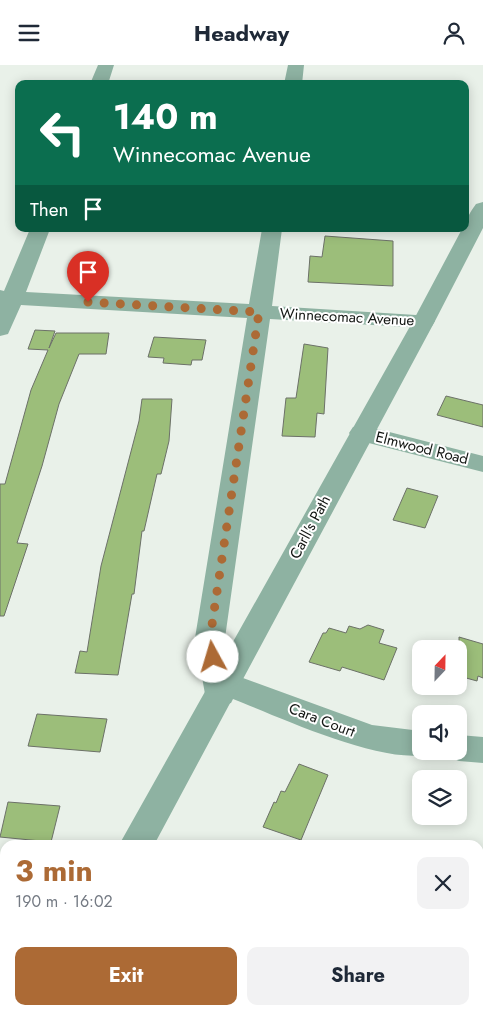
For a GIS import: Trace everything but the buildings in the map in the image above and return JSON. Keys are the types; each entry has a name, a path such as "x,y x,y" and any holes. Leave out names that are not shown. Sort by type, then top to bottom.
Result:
{"street":[{"path":"100,80 106,65"},
{"path":"294,80 296,65"},
{"name":"Carll's Path","path":"139,840 424,321 483,208"},
{"path":"0,329 6,297 38,232"},
{"path":"223,689 210,638 272,232"},
{"name":"Winnecomac Avenue","path":"6,297 424,321"},
{"name":"Elmwood Road","path":"362,433 483,464"},
{"name":"Cara Court","path":"223,689 370,738 412,743"},
{"path":"467,749 483,750"}],"route":[{"path":"88,302 259,312 210,638 213,657"}]}
